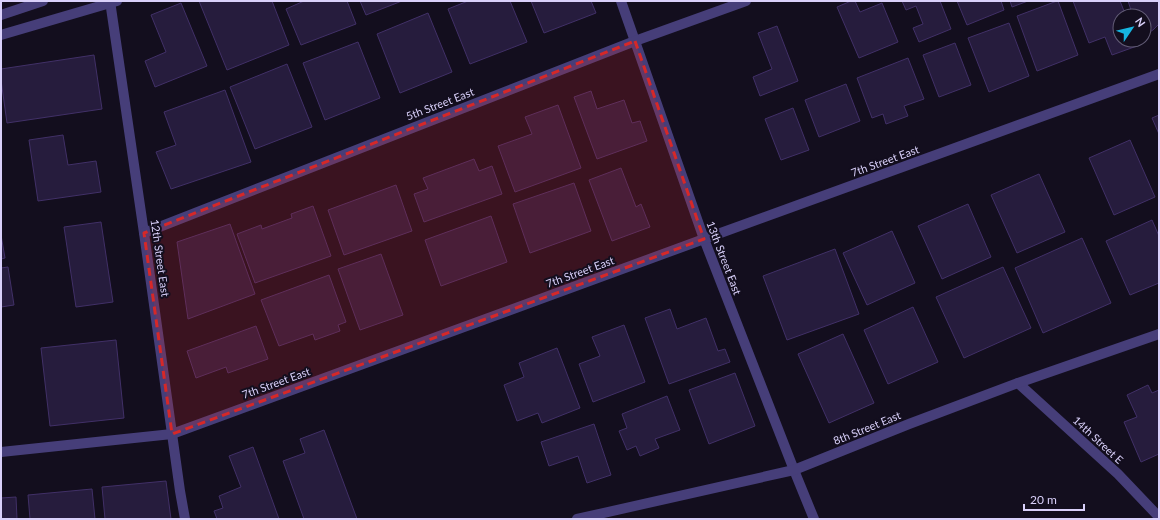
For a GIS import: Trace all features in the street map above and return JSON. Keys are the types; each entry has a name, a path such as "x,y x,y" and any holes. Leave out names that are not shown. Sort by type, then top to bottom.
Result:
{"street":[{"path":"1,15 43,1"},
{"name":"13th Street East","path":"621,1 704,239 814,519"},
{"name":"5th Street East","path":"144,233 635,41 746,1"},
{"path":"1,35 112,2"},
{"name":"12th Street East","path":"112,2 185,519"},
{"name":"7th Street East","path":"1,452 172,434 1159,74"},
{"name":"8th Street East","path":"578,519 794,470 1018,383 1159,334"},
{"name":"14th Street E","path":"1018,383 1118,474 1159,517"}],"highlighted area":[{"path":"635,41 704,239 172,434 144,233"}],"building":[{"path":"199,1 272,1 289,45 227,70"},
{"path":"304,1 347,1 356,24 301,45 286,9"},
{"path":"360,1 402,1 366,15"},
{"path":"468,1 510,1 527,42 470,64 448,9"},
{"path":"531,1 591,1 596,13 544,33"},
{"path":"851,1 855,1 860,12 882,3 898,42 859,58 837,7"},
{"path":"902,1 940,1 951,29 919,42 913,28 923,24 916,6 906,10"},
{"path":"957,1 1001,1 1004,10 967,25"},
{"path":"1010,1 1028,1 1012,7"},
{"path":"1057,1 1078,55 1037,71 1017,16"},
{"path":"1073,1 1120,1 1123,8 1112,8 1112,48 1131,48 1112,55 1105,37 1089,43"},
{"path":"1128,1 1159,1 1159,24 1152,31 1152,8 1130,8"},
{"path":"181,3 207,66 155,87 145,61 166,52 151,15"},
{"path":"428,13 452,72 400,93 377,34"},
{"path":"1009,23 1029,76 989,92 968,38"},
{"path":"777,26 798,81 760,96 753,77 772,69 758,33"},
{"path":"358,42 380,98 325,120 303,63"},
{"path":"955,43 971,85 939,97 923,55"},
{"path":"94,55 102,109 7,123 1,80 1,69"},
{"path":"908,58 924,99 904,106 908,116 886,124 883,114 872,118 857,78"},
{"path":"287,64 312,127 255,149 230,87"},
{"path":"846,84 860,121 819,137 805,100"},
{"path":"225,90 251,162 171,189 156,152 176,145 164,112"},
{"path":"591,91 597,109 624,100 632,123 640,121 647,141 597,159 574,97"},
{"path":"558,105 581,168 515,192 498,146 532,134 525,117"},
{"path":"793,108 809,150 781,160 765,119"},
{"path":"1159,115 1159,134 1152,118"},
{"path":"63,135 68,165 96,161 101,192 38,201 29,140"},
{"path":"1130,140 1155,197 1114,215 1089,158"},
{"path":"474,159 479,171 492,166 502,194 424,222 414,194 428,189 423,178"},
{"path":"621,168 636,207 641,204 650,227 612,241 589,180"},
{"path":"1039,174 1065,232 1017,253 991,195"},
{"path":"574,183 591,231 530,253 513,204"},
{"path":"396,185 412,231 344,255 328,210"},
{"path":"968,204 991,257 942,279 918,226"},
{"path":"313,206 331,256 255,283 237,234 261,225 262,229 292,218 291,214"},
{"path":"491,216 507,262 441,286 425,240"},
{"path":"1152,220 1159,236 1159,283 1130,295 1106,241"},
{"path":"101,222 113,302 76,307 64,227"},
{"path":"230,224 255,294 188,319 177,242"},
{"path":"892,231 915,283 867,305 843,253"},
{"path":"1,235 5,258 1,259"},
{"path":"1082,238 1111,303 1043,333 1015,268"},
{"path":"835,249 859,314 787,340 763,276"},
{"path":"381,254 403,315 360,330 338,269"},
{"path":"8,267 14,305 1,307 1,268"},
{"path":"1003,267 1031,328 964,358 936,297"},
{"path":"329,275 346,322 338,325 340,331 315,340 313,334 279,346 261,300"},
{"path":"913,307 938,362 888,384 864,330"},
{"path":"670,309 677,329 706,318 718,351 725,349 730,362 669,384 645,318"},
{"path":"624,325 645,382 593,402 579,364 600,356 592,337"},
{"path":"256,326 268,359 228,373 226,367 196,378 187,351"},
{"path":"843,334 874,403 829,423 798,354"},
{"path":"116,340 124,418 50,426 41,348"},
{"path":"557,348 580,408 542,423 538,413 517,421 504,385 524,377 519,363"},
{"path":"735,373 755,426 709,444 689,390"},
{"path":"1148,385 1152,393 1159,390 1159,454 1141,462 1124,422 1137,417 1127,395"},
{"path":"667,396 680,430 655,439 659,448 640,456 636,446 627,450 619,431 627,428 622,414"},
{"path":"594,424 611,475 587,483 578,456 549,466 541,442"},
{"path":"324,430 357,519 304,519 283,461 305,453 300,439"},
{"path":"253,447 279,519 217,519 214,511 223,508 219,496 241,487 229,456"},
{"path":"166,481 171,519 105,519 102,487"},
{"path":"92,489 95,519 30,519 28,495"},
{"path":"16,497 17,519 1,519 1,498"}]}
